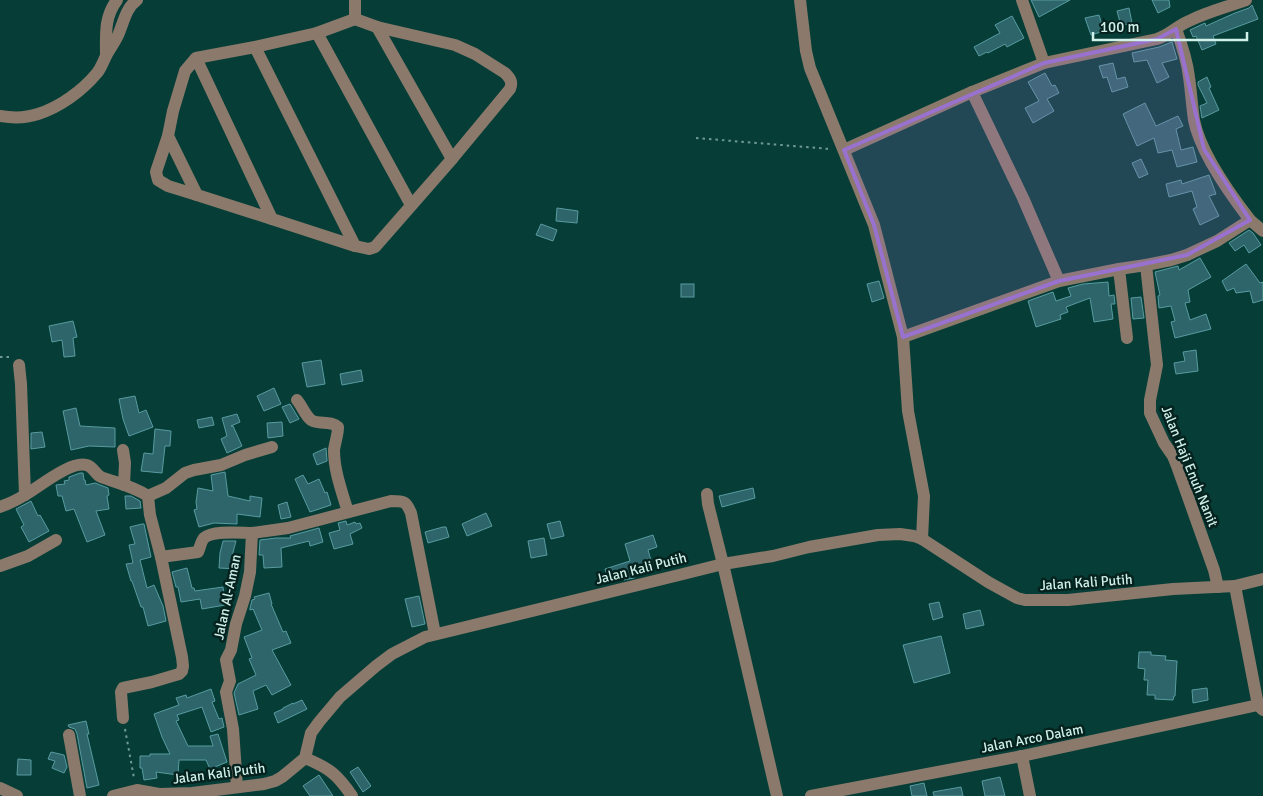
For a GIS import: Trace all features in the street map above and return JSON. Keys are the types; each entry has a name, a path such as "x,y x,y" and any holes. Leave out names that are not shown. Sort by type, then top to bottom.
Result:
{"street":[{"path":"106,55 105,28 117,0"},
{"path":"0,116 38,114 59,104 82,88 98,72 119,33 126,13 137,0"},
{"path":"355,0 355,19"},
{"path":"800,0 810,68 874,225 903,337 908,411 924,496 922,539"},
{"path":"1022,0 1044,63"},
{"path":"844,150 972,92 1044,63 1157,39 1199,16 1246,0"},
{"path":"355,19 377,27 455,45 475,54 505,73 511,82 510,89 375,247 369,249 355,246 168,186 158,180 156,172 168,136 185,71 196,58 317,33 355,19"},
{"path":"377,27 452,159"},
{"path":"1176,29 1186,59 1194,120 1204,149 1237,203 1250,220 1263,231"},
{"path":"317,33 411,205"},
{"path":"255,47 355,246"},
{"path":"196,58 272,219"},
{"path":"972,92 1023,198 1059,281"},
{"path":"168,136 198,195"},
{"path":"903,337 1059,281 1171,260 1196,251 1226,236 1250,220"},
{"name":"Jalan Haji Enuh Nanit","path":"1146,265 1156,365 1150,400 1150,413 1164,443 1173,456 1214,570 1226,587 1260,708"},
{"path":"1119,269 1127,338"},
{"path":"19,365 25,495"},
{"path":"297,400 308,417 314,421 335,424 338,427 334,450 338,475 348,512"},
{"path":"148,496 166,488 185,473 221,465 272,447"},
{"path":"124,450 124,485"},
{"path":"0,507 25,495 68,468 80,464 90,466 98,476 138,490 148,496"},
{"path":"706,494 777,796"},
{"path":"123,718 121,692 123,688 179,674 183,666 180,643 150,515 148,496"},
{"path":"252,533 288,528 391,501 402,501 407,504 411,513 435,634"},
{"name":"Jalan Al-Aman","path":"161,557 198,552 203,539 221,532 252,533 250,572 231,650 226,660 230,681 226,692 233,729 231,790"},
{"name":"Jalan Kali Putih","path":"113,796 137,790 159,794 192,794 231,790 275,781 305,758 311,733 340,697 392,654 425,637 723,564 773,556 809,547 878,536 907,535 922,539 988,582 1017,598 1025,600 1068,600 1226,587 1263,580"},
{"path":"0,566 28,556 56,540"},
{"name":"Jalan Arco Dalam","path":"811,796 1260,708"},
{"path":"69,735 80,796"},
{"path":"1022,756 1030,796"},
{"path":"305,758 329,770 342,781 352,796"},
{"path":"0,788 17,796"}],"path":[{"path":"696,138 844,150"},
{"path":"123,718 137,790"}],"highlighted area":[{"path":"1176,29 1204,149 1250,220 1187,255 1059,281 903,337 874,225 844,150 1044,63 1157,39"}],"building":[{"path":"1031,0 1070,0 1039,17"},
{"path":"1152,0 1169,0 1170,7 1158,13"},
{"path":"1252,5 1258,19 1213,36 1216,44 1202,50 1196,36 1193,37 1190,30 1205,23 1206,26"},
{"path":"1129,8 1132,23 1121,26 1117,11"},
{"path":"1099,15 1104,31 1091,35 1085,18"},
{"path":"1012,16 1024,38 1007,47 1005,44 979,56 974,47 1000,33 995,25"},
{"path":"1172,42 1177,59 1162,63 1169,77 1157,83 1147,60 1134,62 1132,53"},
{"path":"1113,63 1117,79 1125,77 1128,87 1112,92 1107,77 1103,78 1099,66"},
{"path":"1045,73 1052,86 1055,85 1059,93 1047,99 1054,111 1033,123 1025,108 1039,101 1028,82"},
{"path":"1207,77 1211,87 1209,88 1219,110 1202,118 1200,106 1207,103 1198,82"},
{"path":"1145,103 1156,126 1178,116 1183,126 1176,129 1181,150 1193,147 1197,162 1177,167 1172,150 1158,153 1154,138 1137,146 1123,114"},
{"path":"1141,159 1148,174 1139,178 1132,163"},
{"path":"1209,175 1216,194 1209,196 1219,216 1200,225 1193,209 1197,207 1192,191 1169,197 1166,184 1181,180 1182,184"},
{"path":"557,208 578,211 577,223 556,221"},
{"path":"541,224 557,230 553,241 536,235"},
{"path":"1249,230 1261,245 1249,253 1244,245 1235,251 1229,243"},
{"path":"1200,258 1211,277 1188,290 1190,302 1185,303 1190,320 1206,314 1211,329 1175,338 1171,322 1175,321 1171,306 1159,308 1158,296 1160,295 1155,272 1178,266 1179,270"},
{"path":"1246,264 1260,283 1263,282 1263,300 1253,303 1250,291 1236,293 1234,288 1227,291 1222,281"},
{"path":"879,281 884,298 872,302 867,284"},
{"path":"1108,282 1109,296 1114,295 1115,304 1111,304 1113,319 1094,322 1090,298 1066,307 1068,312 1060,315 1061,319 1036,327 1028,301 1053,292 1056,301 1071,296 1068,288 1083,284"},
{"path":"681,284 694,284 694,297 681,297"},
{"path":"1141,297 1144,318 1133,319 1131,298"},
{"path":"73,321 77,337 73,338 75,356 64,357 62,340 52,342 49,326"},
{"path":"1196,350 1198,371 1176,374 1174,363 1185,361 1183,352"},
{"path":"321,360 325,384 307,387 302,363"},
{"path":"361,370 363,381 342,385 340,374"},
{"path":"274,388 281,404 264,411 257,396"},
{"path":"135,396 139,413 146,410 153,427 129,436 119,399"},
{"path":"290,404 299,419 290,423 282,407"},
{"path":"76,408 80,426 115,428 115,447 89,446 71,450 63,411"},
{"path":"237,414 240,422 231,426 233,426 242,446 227,453 221,439 227,436 222,418"},
{"path":"212,417 214,425 199,428 197,420"},
{"path":"282,422 283,436 268,438 267,423"},
{"path":"155,429 171,431 170,446 165,446 162,473 141,471 144,453 153,454"},
{"path":"42,432 45,447 31,449 31,433"},
{"path":"326,448 327,461 317,465 313,454"},
{"path":"225,472 228,496 250,501 250,496 262,498 260,517 237,514 237,524 214,523 199,527 194,510 197,509 198,488 213,491 211,475"},
{"path":"83,473 86,485 95,483 108,488 109,495 107,496 109,509 96,511 105,535 87,542 74,509 66,511 62,496 58,496 56,485 65,484 64,481 69,480 69,477"},
{"path":"303,475 308,484 319,479 325,493 327,492 331,505 310,512 295,479"},
{"path":"753,488 755,498 722,507 719,496"},
{"path":"125,496 131,496 140,501 141,508 126,509"},
{"path":"31,501 38,516 40,515 49,531 29,542 21,527 24,525 16,509"},
{"path":"287,502 291,517 281,519 278,505"},
{"path":"486,513 492,526 467,536 462,524"},
{"path":"346,521 347,525 355,522 356,524 360,523 362,528 350,534 353,544 334,549 329,533 340,530 338,523"},
{"path":"560,521 564,536 551,539 547,524"},
{"path":"144,524 151,557 140,560 147,588 154,585 163,606 166,621 148,626 143,607 141,607 126,564 133,563 129,545 135,544 130,527"},
{"path":"446,527 449,537 428,543 425,532"},
{"path":"319,528 323,542 310,546 309,541 281,548 282,567 264,568 263,555 259,555 260,540 291,538 290,536"},
{"path":"653,535 657,547 648,550 652,564 648,565 650,570 634,575 634,578 624,580 623,575 608,579 605,569 630,561 625,544"},
{"path":"544,538 547,555 531,558 528,541"},
{"path":"223,541 236,541 232,556 238,556 238,569 219,568"},
{"path":"187,568 192,588 195,591 223,587 225,605 202,609 200,599 181,602 172,572"},
{"path":"269,593 271,604 283,632 286,631 291,643 272,650 291,685 272,695 266,685 253,691 258,709 239,715 234,693 238,684 256,675 249,659 252,658 244,637 262,630 253,609 250,610 250,608 252,600 255,599 254,597"},
{"path":"419,596 425,624 412,627 405,599"},
{"path":"939,602 943,617 933,620 929,604"},
{"path":"980,610 984,625 966,629 963,614"},
{"path":"941,636 950,673 914,683 903,645"},
{"path":"1139,652 1151,652 1151,655 1166,656 1165,660 1177,661 1175,696 1173,700 1155,699 1155,695 1147,695 1148,680 1144,680 1145,669 1138,668"},
{"path":"1207,688 1208,700 1193,703 1192,690"},
{"path":"211,689 215,701 212,702 219,719 222,718 224,727 211,732 202,707 177,715 179,720 176,721 188,746 213,746 210,736 218,734 227,762 210,769 206,760 179,760 178,775 156,772 157,778 144,780 142,768 140,768 140,756 170,754 154,714 179,705 176,698 186,695 187,698"},
{"path":"302,700 307,709 278,723 274,713"},
{"path":"86,721 89,734 87,734 99,785 87,788 77,734 75,729 68,725"},
{"path":"51,752 64,755 67,767 64,773 52,768 55,761 48,759"},
{"path":"18,759 31,760 31,775 17,775"},
{"path":"358,767 371,786 363,792 350,772"},
{"path":"319,775 333,796 310,796 303,786"},
{"path":"1000,777 1005,796 985,796 982,781"},
{"path":"924,783 927,796 912,796 910,786"},
{"path":"961,787 963,796 934,796 933,792"}]}
